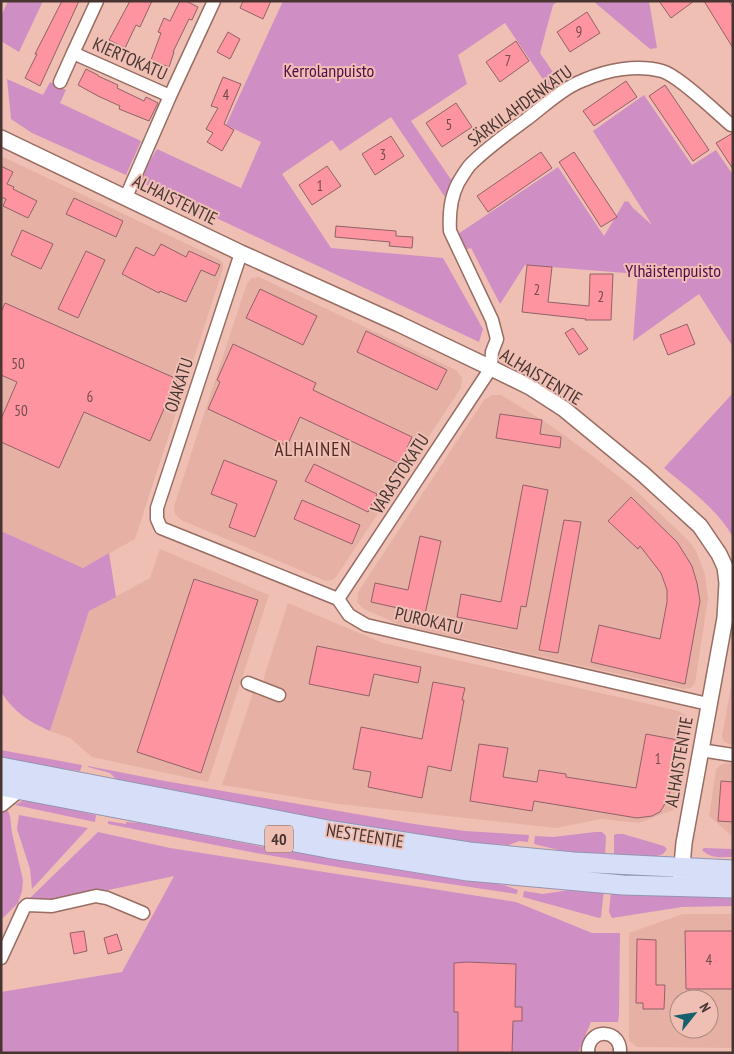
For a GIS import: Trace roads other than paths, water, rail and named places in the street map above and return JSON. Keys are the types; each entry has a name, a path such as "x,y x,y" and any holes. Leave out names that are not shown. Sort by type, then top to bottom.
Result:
{"main road":[{"name":"NESTEENTIE","path":"1,767 333,831 469,852 564,862 733,870"},
{"name":"NESTEENTIE","path":"10,788 327,848 449,868 570,881 680,888 733,888"}],"street":[{"name":"KIERTOKATU","path":"97,1 73,53 170,96"},
{"name":"KIERTOKATU","path":"126,197 214,1"},
{"path":"60,82 73,53"},
{"name":"SÄRKILAHDENKATU","path":"490,368 492,352 497,339 492,320 450,231 449,216 452,199 458,183 470,166 486,150 560,93 583,80 606,72 624,69 663,72 678,81 731,125"},
{"name":"ALHAISTENTIE","path":"1,138 241,253 399,324 530,387 564,409 644,474 700,526 710,539 725,567 730,598 700,750 684,843 680,888"},
{"name":"OJAKATU","path":"161,528 157,508 241,253"},
{"name":"VARASTOKATU","path":"338,599 490,368"},
{"name":"PUROKATU","path":"161,528 338,599 349,615 366,625 708,704"},
{"path":"248,683 279,695"},
{"path":"700,750 733,755"},
{"path":"1,804 10,788"},
{"path":"1,958 7,933 24,908 31,904 52,906 96,896 107,898 143,913"},
{"path":"588,1053 591,1040 604,1033 617,1039 620,1053"}],"district":[{"name":"ALHAINEN","path":"313,449"}],"park label":[{"name":"Kerrolanpuisto","path":"329,71"},
{"name":"Ylhäistenpuisto","path":"673,271"}]}
